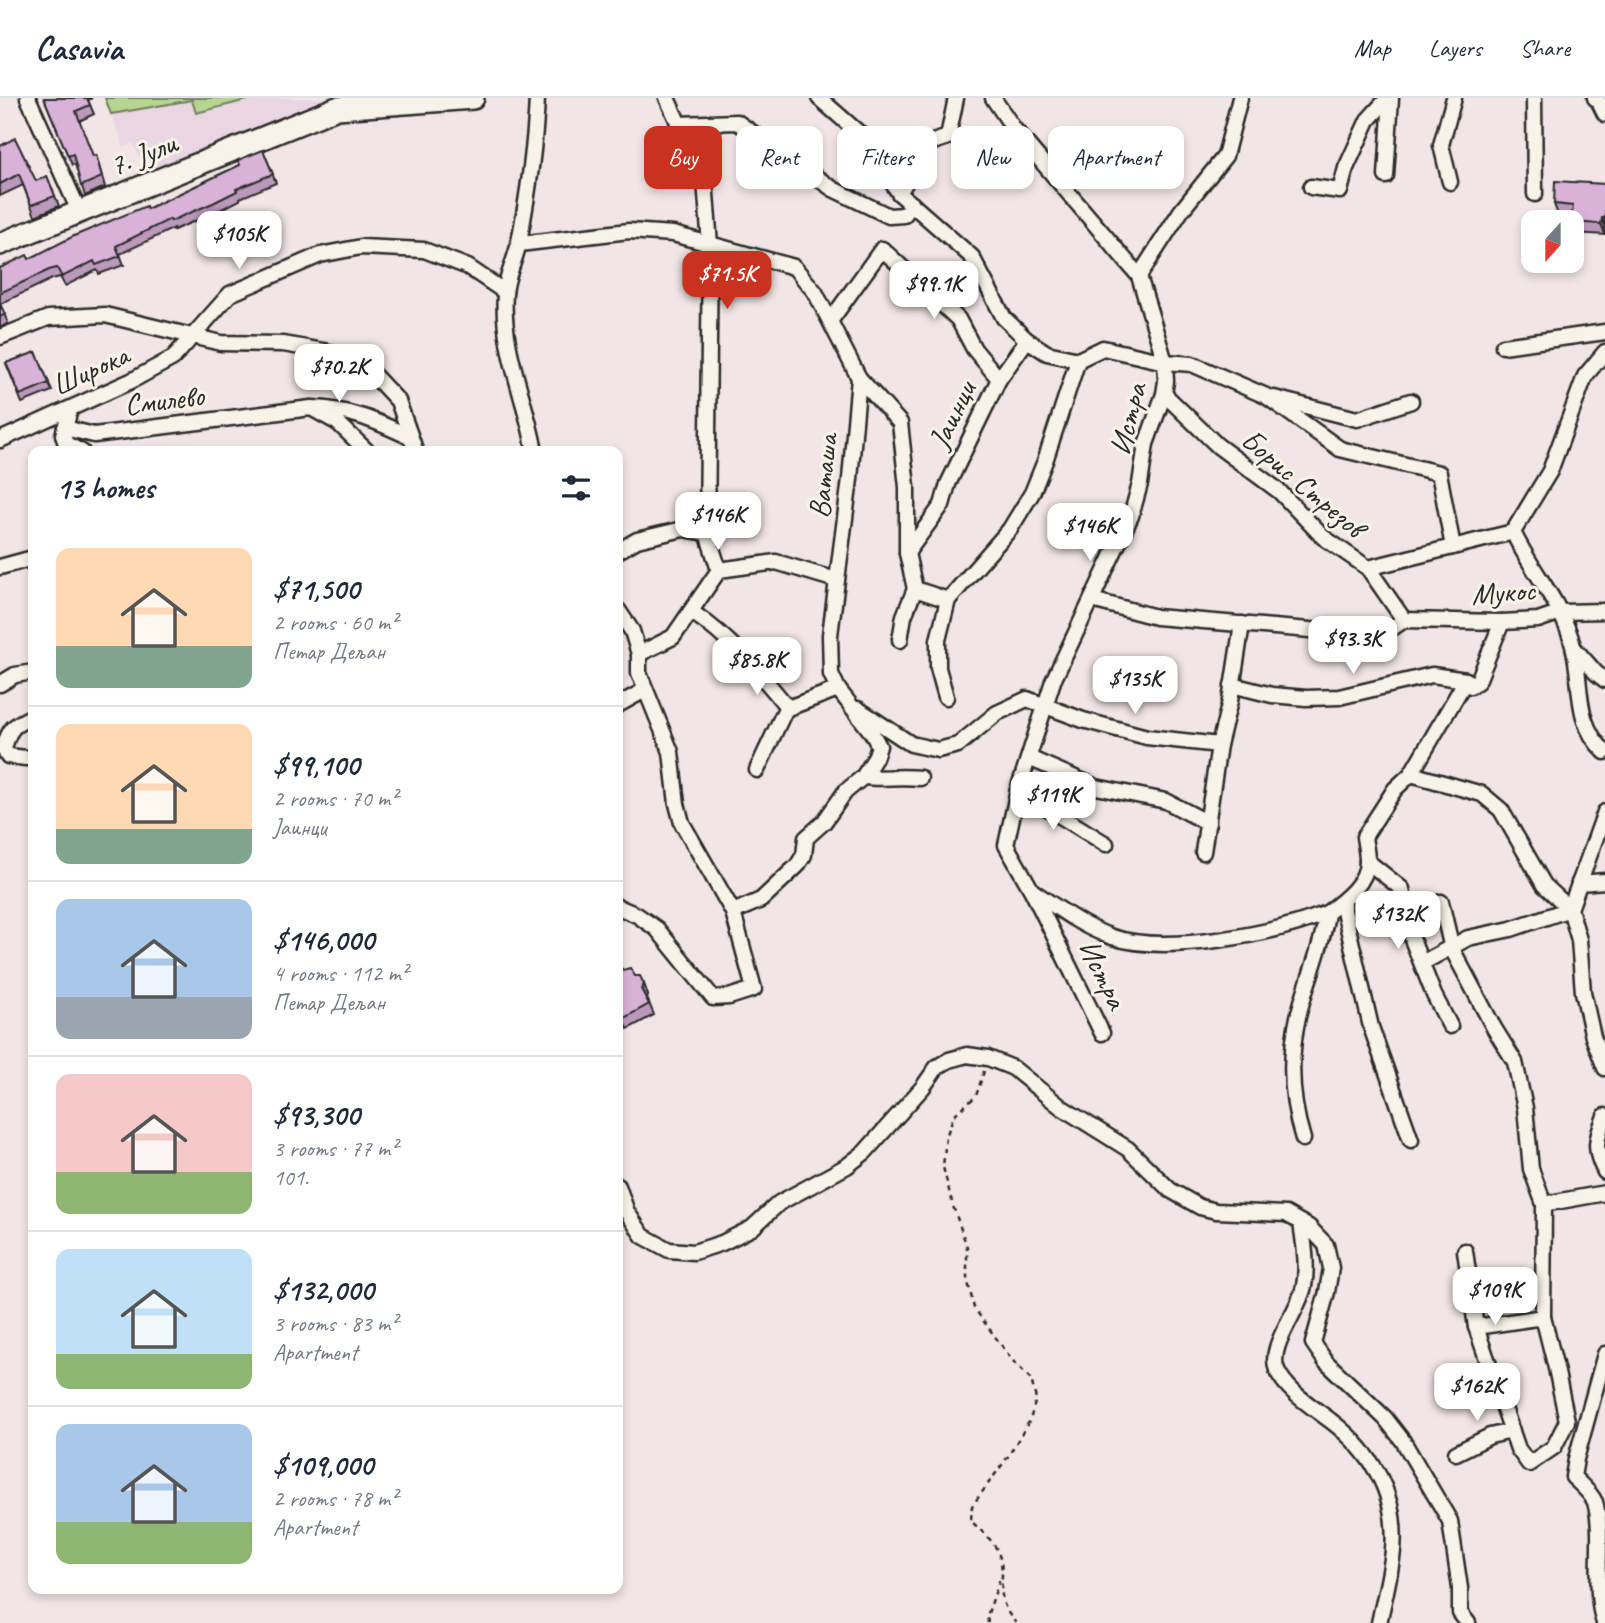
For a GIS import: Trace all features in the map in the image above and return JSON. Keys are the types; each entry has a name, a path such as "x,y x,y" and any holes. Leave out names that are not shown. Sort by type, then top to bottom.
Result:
{"street":[{"path":"28,98 79,211"},
{"name":"7. Јули","path":"0,244 337,108 473,98"},
{"path":"533,446 511,362 506,329 505,292 519,244 536,138 537,98"},
{"path":"667,98 705,181 710,245 707,533 719,570"},
{"path":"819,98 860,134 899,193 972,257 1004,318 1027,340 1047,353 1077,360 1103,348 1165,362 1192,365 1266,396 1357,419 1410,401"},
{"path":"899,193 930,143 948,137 956,98"},
{"name":"Истра","path":"993,98 1014,129 1139,276 1165,362 1164,394 1146,444 1140,484 1131,516 1066,650 1018,790 1006,845 1032,891 1102,1033"},
{"path":"1139,276 1181,211 1225,156 1240,98"},
{"path":"1386,176 1390,98"},
{"path":"1311,187 1340,191 1346,168 1368,120 1390,98"},
{"path":"1450,182 1441,145 1454,98"},
{"path":"1534,98 1535,194"},
{"path":"1597,99 1605,114"},
{"path":"678,124 737,122 834,189 889,216 904,215 912,204"},
{"path":"519,244 629,231 673,234 794,267 815,292 859,378 900,423 906,487 907,552 915,589 904,616 900,640"},
{"name":"Широка","path":"0,440 70,410 173,358 230,294 320,255 361,247 425,250 468,267 505,292"},
{"name":"Јаинци","path":"831,320 882,249 958,319 974,349 999,379 948,484 942,505 907,552"},
{"name":"Широка","path":"0,337 48,318 105,315 195,336"},
{"path":"1503,346 1605,331"},
{"path":"195,336 221,343 283,344 329,352 367,368 398,401 414,446"},
{"path":"999,379 1027,340"},
{"path":"1605,352 1585,376 1550,471 1513,532 1561,612 1574,647 1581,715 1605,752"},
{"path":"946,698 938,668 938,640 948,600 1010,529 1032,493 1077,360"},
{"name":"Ваташа","path":"733,912 761,900 797,866 804,855 806,838 824,822 845,792 863,777 879,746 838,689 831,674 830,635 850,479 859,378"},
{"name":"Борис Стрезов","path":"1164,394 1217,446 1279,491 1323,537 1368,568 1513,532"},
{"path":"1266,396 1340,449 1438,473 1453,547"},
{"path":"311,408 333,409 364,416 410,437"},
{"path":"311,408 338,424 362,446"},
{"name":"Смилево","path":"65,428 94,435 311,408"},
{"path":"70,410 63,435 66,444 70,446"},
{"path":"623,548 637,540 683,529 707,533"},
{"path":"0,567 28,559"},
{"path":"639,654 673,637 719,570 776,562 836,580"},
{"path":"1092,600 1156,617 1381,636 1404,620 1368,568"},
{"path":"915,589 948,600"},
{"name":"Мукос","path":"1404,620 1502,622 1538,620 1561,612 1605,611"},
{"path":"692,612 714,627 753,664 788,708 838,689"},
{"path":"623,618 632,631 639,654 639,673 671,752 682,823 733,912 754,989 729,997 713,998 657,929 623,909"},
{"path":"1232,685 1272,695 1306,698 1339,697 1432,675 1465,680 1471,686 1478,681 1502,622"},
{"path":"1203,852 1219,745 1242,624"},
{"path":"1574,647 1605,680"},
{"path":"0,684 28,672"},
{"path":"1032,891 1084,926 1115,938 1174,945 1300,924 1327,913 1342,902 1363,877 1367,860 1364,837 1395,789 1411,774 1465,680"},
{"path":"623,702 645,690"},
{"path":"849,703 911,744 938,750 958,745 997,713 1027,699 1083,720 1147,737 1219,745"},
{"path":"757,770 787,706"},
{"path":"28,718 15,725 7,736 4,761 28,758"},
{"path":"1029,758 1096,787 1166,801 1208,823"},
{"path":"1411,774 1482,794 1501,810 1544,885 1570,909 1579,940 1583,992 1593,1037 1605,1068"},
{"path":"863,777 920,778"},
{"path":"1018,790 1106,844"},
{"path":"1570,909 1605,812"},
{"path":"1367,860 1402,889 1413,942 1450,1026"},
{"path":"1579,883 1605,881"},
{"path":"1342,902 1371,1027 1411,1140"},
{"path":"1441,902 1452,949 1515,1062 1525,1108 1531,1169 1544,1204 1543,1317 1567,1422 1555,1447 1529,1464 1518,1449 1476,1327 1465,1251"},
{"path":"1422,963 1468,939 1511,929 1570,909"},
{"path":"1303,1139 1295,1115 1293,1049 1298,1016 1323,937 1327,913"},
{"path":"623,1200 627,1212 643,1236 669,1250 694,1252 722,1243 752,1228 779,1203 847,1166 865,1152 916,1096 937,1067 967,1055 988,1058 1013,1068 1061,1107 1128,1149 1170,1189 1200,1208 1286,1214 1326,1245 1331,1268 1313,1343 1326,1362 1385,1418 1403,1441 1450,1521 1460,1588 1460,1613 1468,1623"},
{"path":"1605,1116 1595,1144 1605,1172"},
{"path":"1544,1204 1605,1193"},
{"path":"1301,1223 1306,1259 1304,1286 1296,1311 1279,1341 1275,1359 1278,1371 1289,1387 1360,1446 1381,1477 1392,1517 1393,1550 1379,1623"},
{"path":"1476,1327 1543,1317"},
{"path":"1604,1623 1600,1591 1601,1523 1595,1500 1573,1476 1605,1354"},
{"path":"1456,1454 1490,1436 1512,1431"}],"path":[{"path":"988,1058 976,1096 954,1115 946,1137 943,1167 967,1247 967,1278 974,1308 1013,1361 1031,1379 1036,1399 1031,1420 972,1506 971,1521 998,1550 1002,1574 1001,1599 1006,1613 1016,1623"},
{"path":"988,1623 986,1616 1002,1574"}],"shaded area":[{"path":"105,98 457,98 337,108 150,183 133,143 124,147"}],"green space":[{"path":"105,98 255,98 196,113 192,100 111,114"}],"building":[{"path":"44,98 87,98 90,105 76,111 93,156 96,155 102,177 81,186 73,154 68,156"},
{"path":"15,138 36,181 47,176 55,196 31,205 19,174 0,184 0,146"},
{"path":"263,150 273,174 116,246 120,256 96,265 94,261 62,277 57,268 49,270 0,293 0,268 27,255 29,259 74,236 146,206 147,209 240,165 238,160"},
{"path":"1555,181 1605,184 1605,218 1602,218 1601,224 1584,223 1584,210 1572,210 1573,206 1554,204"},
{"path":"0,304 5,314 0,317"},
{"path":"36,352 49,383 20,395 6,363"},
{"path":"630,968 635,976 640,976 644,984 641,989 649,1004 624,1018 623,970"}]}
